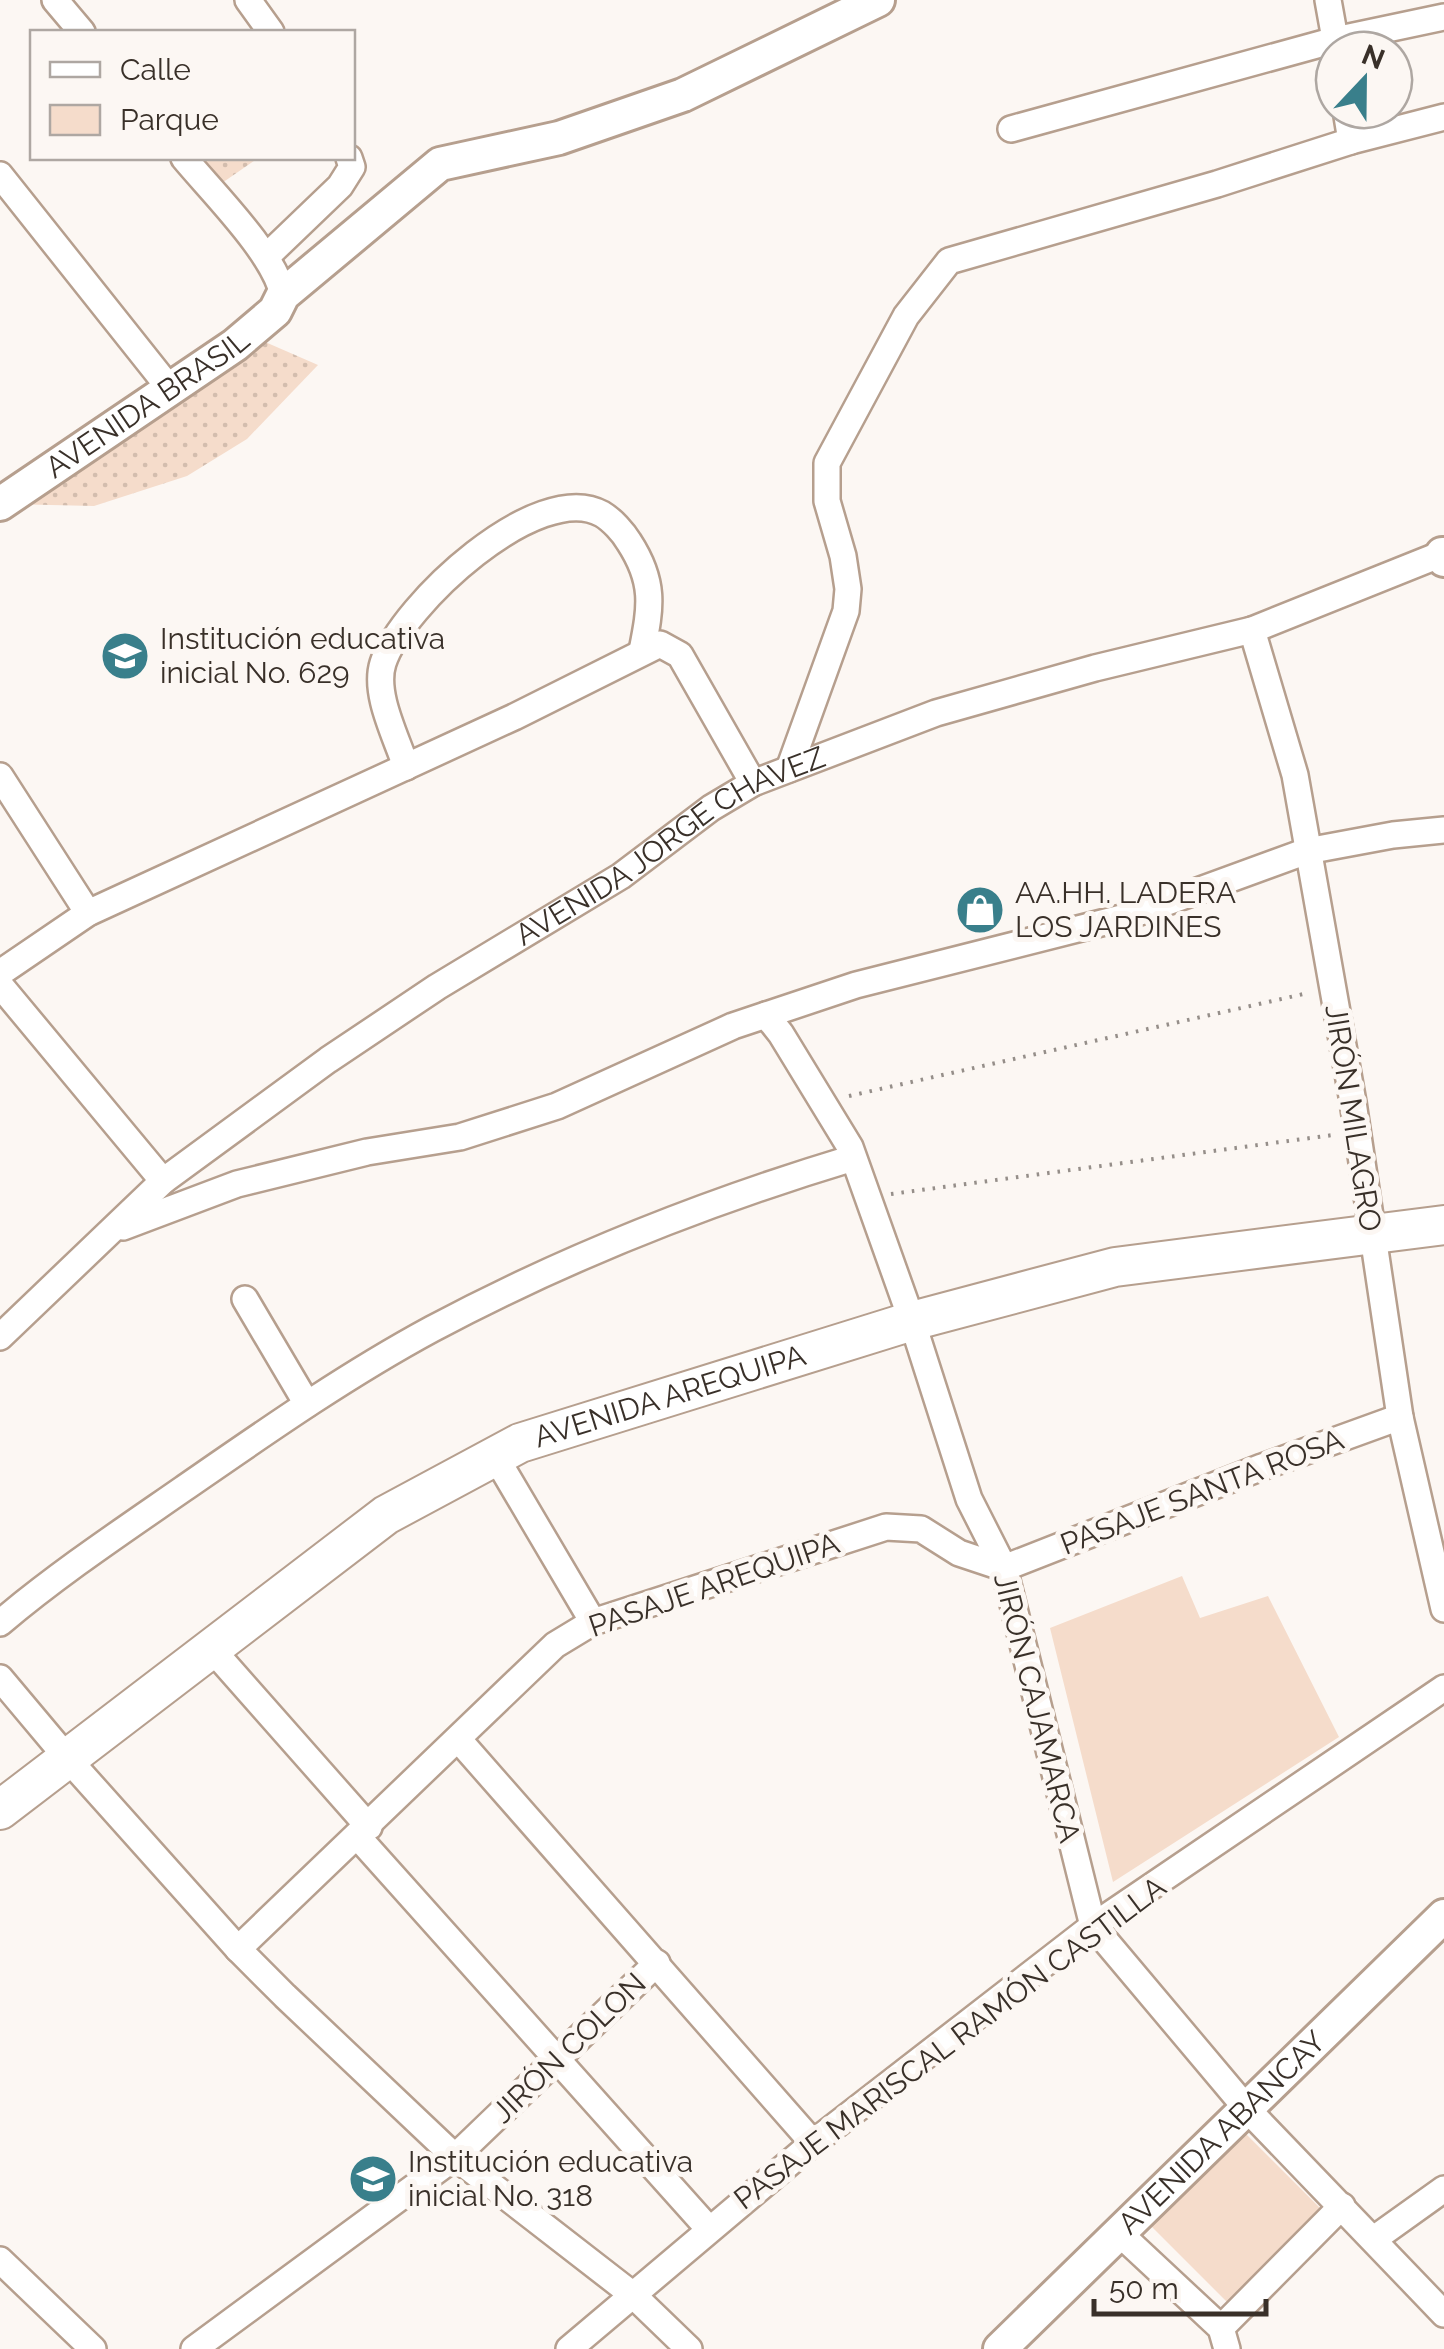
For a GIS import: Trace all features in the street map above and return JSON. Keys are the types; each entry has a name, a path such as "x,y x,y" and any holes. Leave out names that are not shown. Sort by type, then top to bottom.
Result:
{"main road":[{"name":"AVENIDA AREQUIPA","path":"0,1810 386,1515 520,1443 912,1321 1115,1266 1444,1225"}],"street":[{"path":"55,0 80,30"},
{"path":"248,0 270,30"},
{"name":"AVENIDA BRASIL","path":"0,504 235,345 275,311 283,295 440,164 559,138 683,95 878,0"},
{"path":"1328,0 1333,30"},
{"path":"1394,30 1444,17"},
{"path":"1011,128 1314,51"},
{"path":"789,769 846,611 844,556 827,502 826,463 906,316 949,261 1218,184 1350,140 1444,117"},
{"path":"1349,130 1350,140"},
{"path":"186,160 266,257 280,280 283,295"},
{"path":"266,257 340,186 352,167 350,160"},
{"path":"0,175 171,390"},
{"path":"406,767 381,688 383,664 408,618 445,579 478,549 543,512 577,509 600,513 624,535 642,562 652,602 642,650"},
{"name":"AVENIDA JORGE CHAVEZ","path":"0,1337 162,1181 328,1060 437,988 621,876 711,808 752,783 936,713 1095,668 1252,630 1443,556"},
{"name":"JIRÓN MILAGRO","path":"1252,630 1295,775 1358,1132 1400,1417 1444,1610"},
{"path":"0,973 88,913 514,717 660,644 680,655 752,783"},
{"path":"0,776 88,913"},
{"path":"110,1232 237,1184 367,1152 460,1137 556,1106 733,1026 922,966 1129,916 1307,851 1444,830"},
{"path":"0,986 162,1181"},
{"name":"JIRÓN CAJAMARCA","path":"766,1015 850,1147 969,1498 1004,1568 1092,1926 1246,2108 1444,2314"},
{"path":"0,1624 52,1580 307,1404 429,1331 572,1260 710,1204 853,1158"},
{"path":"245,1299 307,1404"},
{"name":"PASAJE SANTA ROSA","path":"1004,1568 1400,1417"},
{"path":"495,1456 593,1622"},
{"name":"PASAJE AREQUIPA","path":"238,1950 556,1645 593,1622 886,1526 921,1529 958,1554 1004,1568"},
{"path":"210,1647 364,1832 708,2228"},
{"path":"0,1678 238,1950 455,2157 633,2296 690,2349"},
{"name":"PASAJE MARISCAL RAMÓN CASTILLA","path":"569,2349 813,2143 1092,1926 1444,1688"},
{"path":"458,1739 813,2143"},
{"name":"AVENIDA ABANCAY","path":"1000,2349 1444,1916"},
{"name":"JIRÓN COLON","path":"194,2349 455,2157 657,1964"},
{"path":"1374,2239 1444,2189"},
{"path":"1118,2232 1224,2339 1342,2206"},
{"path":"0,2260 93,2349"}],"path":[{"path":"822,1102 1332,987"},
{"path":"867,1197 1358,1132"}],"green space":[{"path":"200,160 255,160 222,183"},
{"path":"256,338 318,365 247,439 187,476 94,506 7,504"},
{"path":"1182,1576 1200,1618 1268,1596 1339,1737 1113,1882 1050,1628"},
{"path":"1240,2128 1321,2209 1228,2303 1149,2224"}],"place":[{"name":"Institución educativa inicial No. 629","path":"125,656"},
{"name":"AA.HH. LADERA LOS JARDINES","path":"980,910"},
{"name":"Institución educativa inicial No. 318","path":"373,2179"}]}
